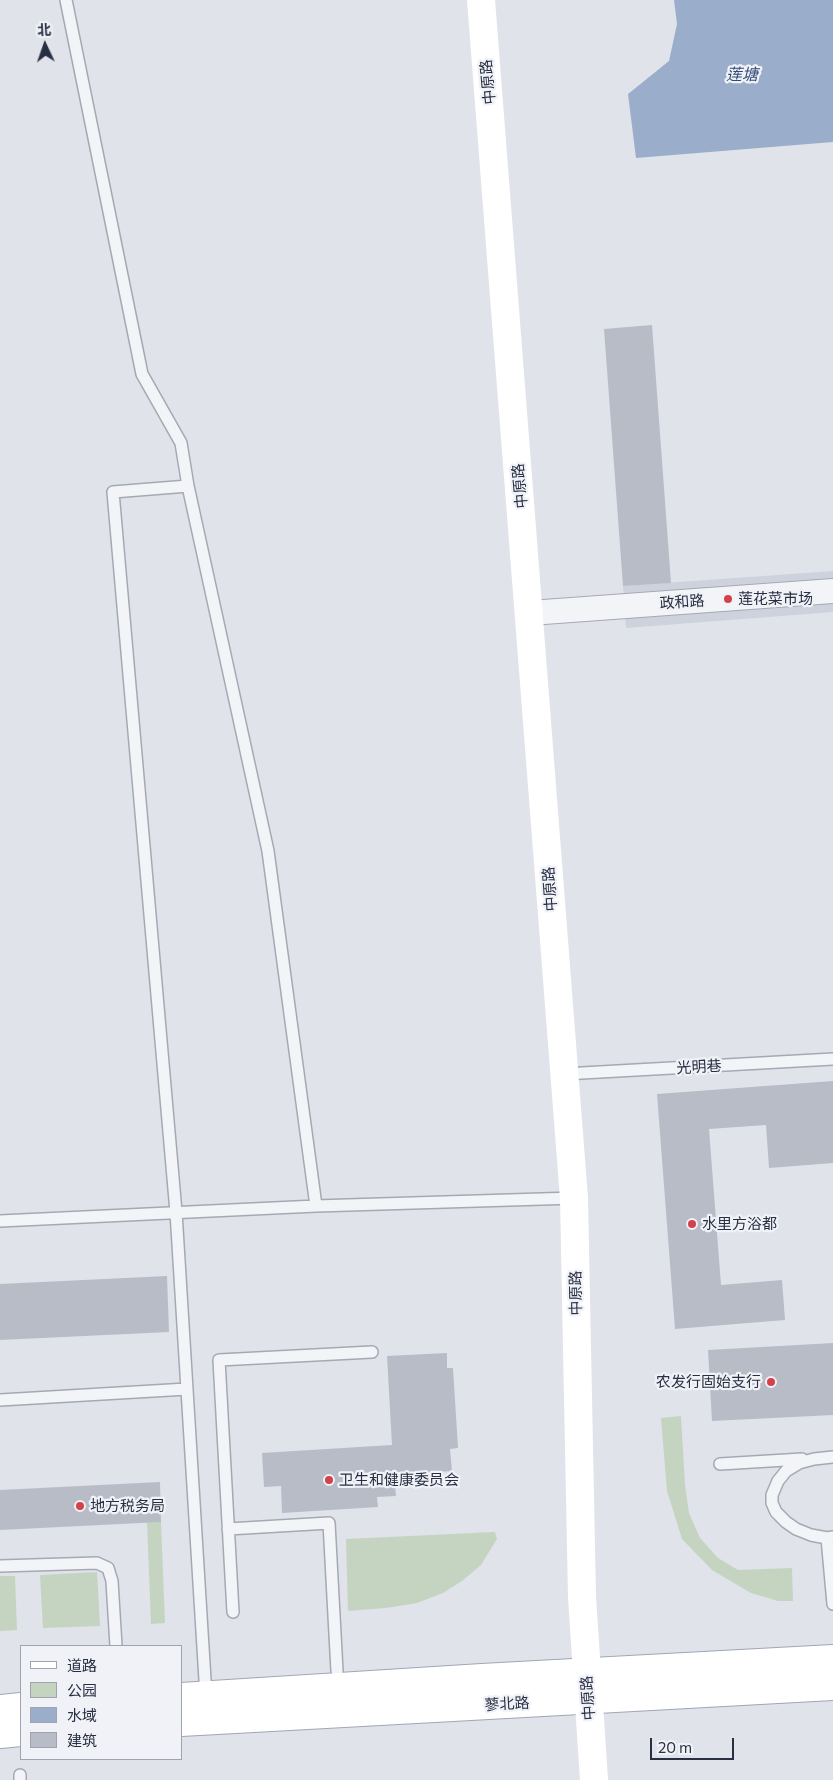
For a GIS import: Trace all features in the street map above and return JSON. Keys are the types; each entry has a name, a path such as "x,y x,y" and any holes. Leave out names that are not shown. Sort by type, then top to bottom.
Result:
{"main road":[{"name":"中原路","path":"482,0 574,1198 582,1597 594,1780"},
{"path":"198,1708 587,1672 833,1659"},
{"name":"蓼北路","path":"198,1708 588,1700 833,1686"},
{"path":"0,1709 20,1707"},
{"path":"0,1734 20,1732"}],"street":[{"name":"政和路","path":"530,613 833,591"}],"lane":[{"path":"66,0 142,374 181,444 188,486 268,851 316,1206"},
{"path":"188,486 113,492 176,1212 187,1389 198,1708"},
{"name":"光明巷","path":"564,1074 833,1059"},
{"path":"0,1221 316,1206 574,1198"},
{"path":"232,1612 219,1360 372,1352"},
{"path":"0,1400 187,1389"},
{"path":"720,1464 833,1457"},
{"path":"814,1459 799,1463 786,1471 778,1481 772,1495 772,1503 776,1512 796,1529 811,1536 830,1538 833,1604"},
{"path":"228,1529 329,1523 338,1671"},
{"path":"0,1566 97,1563 108,1568 112,1581 116,1645"}],"shaded area":[{"name":"莲花菜市场","path":"833,571 833,612 626,628 623,586"}],"green space":[{"path":"681,1416 685,1485 689,1513 700,1538 718,1558 738,1570 792,1568 793,1601 778,1601 751,1593 712,1570 682,1539 667,1491 661,1418"},
{"path":"147,1522 161,1522 165,1623 151,1624"},
{"path":"495,1532 497,1539 481,1565 462,1581 443,1593 417,1603 348,1611 346,1539"},
{"path":"97,1572 100,1626 43,1628 40,1575"},
{"path":"0,1576 15,1576 17,1630 0,1631"}],"water":[{"name":"莲塘","path":"674,0 833,0 833,142 636,158 628,94 669,61 677,24"}],"building":[{"path":"652,325 671,583 623,586 604,329"},
{"name":"水里方浴都","path":"833,1081 833,1163 769,1168 766,1125 709,1129 721,1285 782,1280 785,1320 675,1329 657,1094"},
{"path":"167,1276 169,1332 0,1340 0,1284"},
{"name":"农发行固始支行","path":"833,1343 833,1415 712,1421 708,1350"},
{"path":"447,1353 447,1368 453,1368 458,1448 450,1449 452,1471 394,1475 396,1496 377,1497 378,1507 282,1513 281,1486 264,1487 262,1453 392,1445 387,1356"},
{"name":"地方税务局","path":"160,1482 161,1522 0,1530 0,1490"}],"place":[{"name":"莲花菜市场","path":"728,599"},
{"name":"水里方浴都","path":"692,1224"},
{"name":"农发行固始支行","path":"771,1382"},
{"name":"卫生和健康委员会","path":"329,1480"},
{"name":"地方税务局","path":"80,1506"}]}
